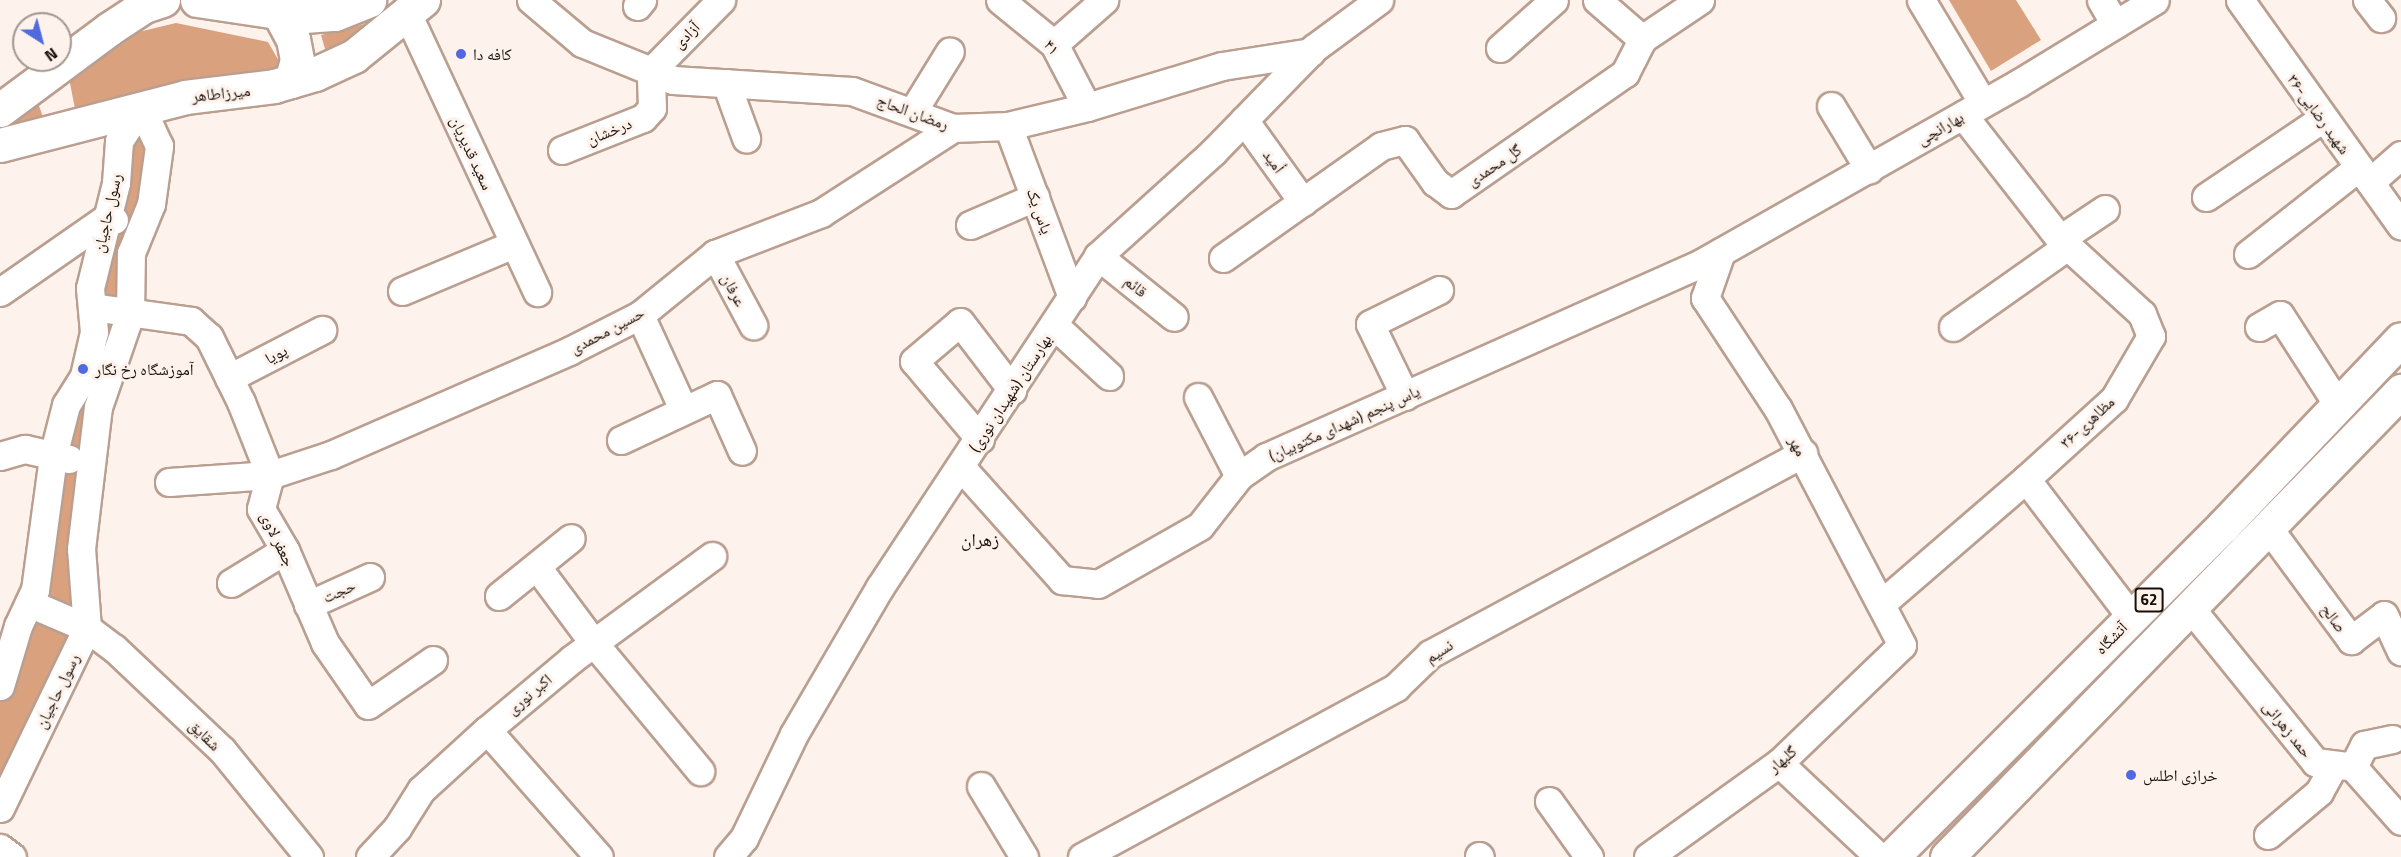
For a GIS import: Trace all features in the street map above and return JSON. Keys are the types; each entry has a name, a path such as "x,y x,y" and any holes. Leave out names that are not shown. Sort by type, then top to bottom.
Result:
{"main road":[{"path":"0,110 109,29 144,6 163,0"},
{"path":"197,0 279,13 335,14 369,0"},
{"name":"میرزاطاهر","path":"0,145 67,125 141,107 291,81 354,56 415,7"},
{"path":"279,13 293,39 297,60 291,81"},
{"path":"47,75 49,95 67,125"},
{"name":"آتشگاه","path":"1892,857 2132,617 2401,339"},
{"name":"62","path":"1947,857 2270,530 2401,391"},
{"path":"2167,581 2163,595 2170,609 2192,610"},
{"path":"2087,661 2115,665 2114,688"}],"street":[{"name":"رمضان الحاج","path":"531,0 582,43 672,80 852,91 913,111 953,128 1008,126 1087,107 1222,66 1311,52"},
{"name":"آزادی","path":"651,71 721,0"},
{"name":"۴۱","path":"1000,0 1054,44 1087,107"},
{"path":"1054,44 1104,0"},
{"name":"بهارستان (شهیدان نوری)","path":"728,857 744,838 794,734 880,586 980,440 1098,256 1244,120 1311,52 1379,0"},
{"path":"1500,48 1554,0"},
{"path":"1597,0 1642,39 1700,0"},
{"name":"۳۶-مظاهری","path":"1921,0 1973,109 2064,242 2142,314 2151,336 2115,399 2026,479"},
{"path":"2101,0 2115,24"},
{"name":"بهارانچی","path":"1721,252 1973,109 2155,0"},
{"name":"۳۶-شهید رضایی","path":"2240,0 2401,226"},
{"name":"سعید قدیریان","path":"415,7 514,244 537,292"},
{"name":"گل محمدی","path":"1223,258 1381,146 1404,140 1435,182 1451,194 1625,73 1642,39"},
{"path":"913,111 950,51"},
{"name":"درخشان","path":"562,150 643,118 652,108 651,71"},
{"path":"726,83 746,138"},
{"path":"1831,106 1869,169"},
{"name":"رسول حاجیان","path":"0,686 16,620 35,590 53,456 66,405 84,376 94,333 90,288 105,219 116,183 119,141 141,107"},
{"name":"رسول حاجیان","path":"0,808 87,628 81,549 83,513 98,407 130,314 131,253 151,204 159,146 141,107"},
{"path":"2206,197 2323,118"},
{"name":"اُمید","path":"1244,120 1303,202"},
{"name":"یاس یک","path":"1008,126 1072,297"},
{"name":"حسین محمدی","path":"169,482 270,475 331,455 569,351 640,315 715,254 821,213 953,128"},
{"path":"2248,255 2364,175 2401,155"},
{"path":"970,225 1035,197"},
{"path":"1953,327 2105,209"},
{"path":"0,292 105,219 143,224"},
{"path":"402,291 514,244"},
{"name":"یاس پنجم (شهدای مکتوبیان)","path":"962,467 1062,580 1098,584 1200,526 1239,476 1266,457 1721,252"},
{"name":"مهر","path":"1721,252 1705,298 1803,453 1902,645"},
{"name":"عرفان","path":"715,254 753,325"},
{"name":"قائم","path":"1098,256 1174,317"},
{"path":"1405,396 1370,324 1439,290"},
{"path":"92,307 190,321 209,337 270,475"},
{"path":"640,315 683,409"},
{"path":"2259,327 2280,315 2338,405"},
{"path":"980,440 914,361 960,322 1012,390"},
{"path":"1054,325 1109,376"},
{"name":"پویا","path":"229,378 322,330"},
{"path":"621,440 717,395 742,451"},
{"path":"1198,397 1239,476"},
{"path":"0,456 25,449 91,462"},
{"name":"نسیم","path":"1082,857 1396,687 1430,654 1803,453"},
{"name":"جعفر لاوی","path":"270,475 261,509 285,550 325,644 368,705 433,660"},
{"path":"1881,604 2026,479 2132,617"},
{"path":"46,517 83,513"},
{"name":"صالح","path":"2270,530 2351,640 2384,615 2401,651"},
{"path":"499,596 571,538"},
{"path":"231,583 285,550"},
{"name":"اکبر نوری","path":"370,857 397,828 420,790 487,730 593,642 712,556"},
{"path":"537,567 593,642 700,771"},
{"name":"حجت","path":"308,605 370,577"},
{"name":"حمد زهرائی","path":"2192,610 2315,762 2343,766 2401,821"},
{"name":"شقایق","path":"16,620 87,628 114,648 222,750 309,857"},
{"name":"گلبهار","path":"1648,857 1779,763 1902,645"},
{"path":"487,730 599,857"},
{"path":"2268,835 2319,792 2364,745 2392,739"},
{"path":"1779,763 1879,857"},
{"path":"981,786 1024,857"},
{"path":"1549,801 1589,857"},
{"path":"0,848 12,857"}],"shaded area":[{"path":"1949,0 2016,0 2041,40 1991,71"},
{"path":"385,19 328,59 321,35"},
{"path":"176,23 268,42 279,61 274,72 119,97 75,109 69,78 130,34"},
{"path":"37,100 44,120 0,136 0,123"},
{"path":"141,111 151,146 105,376 83,623 0,804 0,699 92,287"}],"place":[{"name":"کافه دا","path":"461,54"},
{"name":"آموزشگاه رخ نگار","path":"83,369"},
{"name":"خرازی اطلس","path":"2131,775"}],"district":[{"name":"زهران","path":"980,540"}]}
